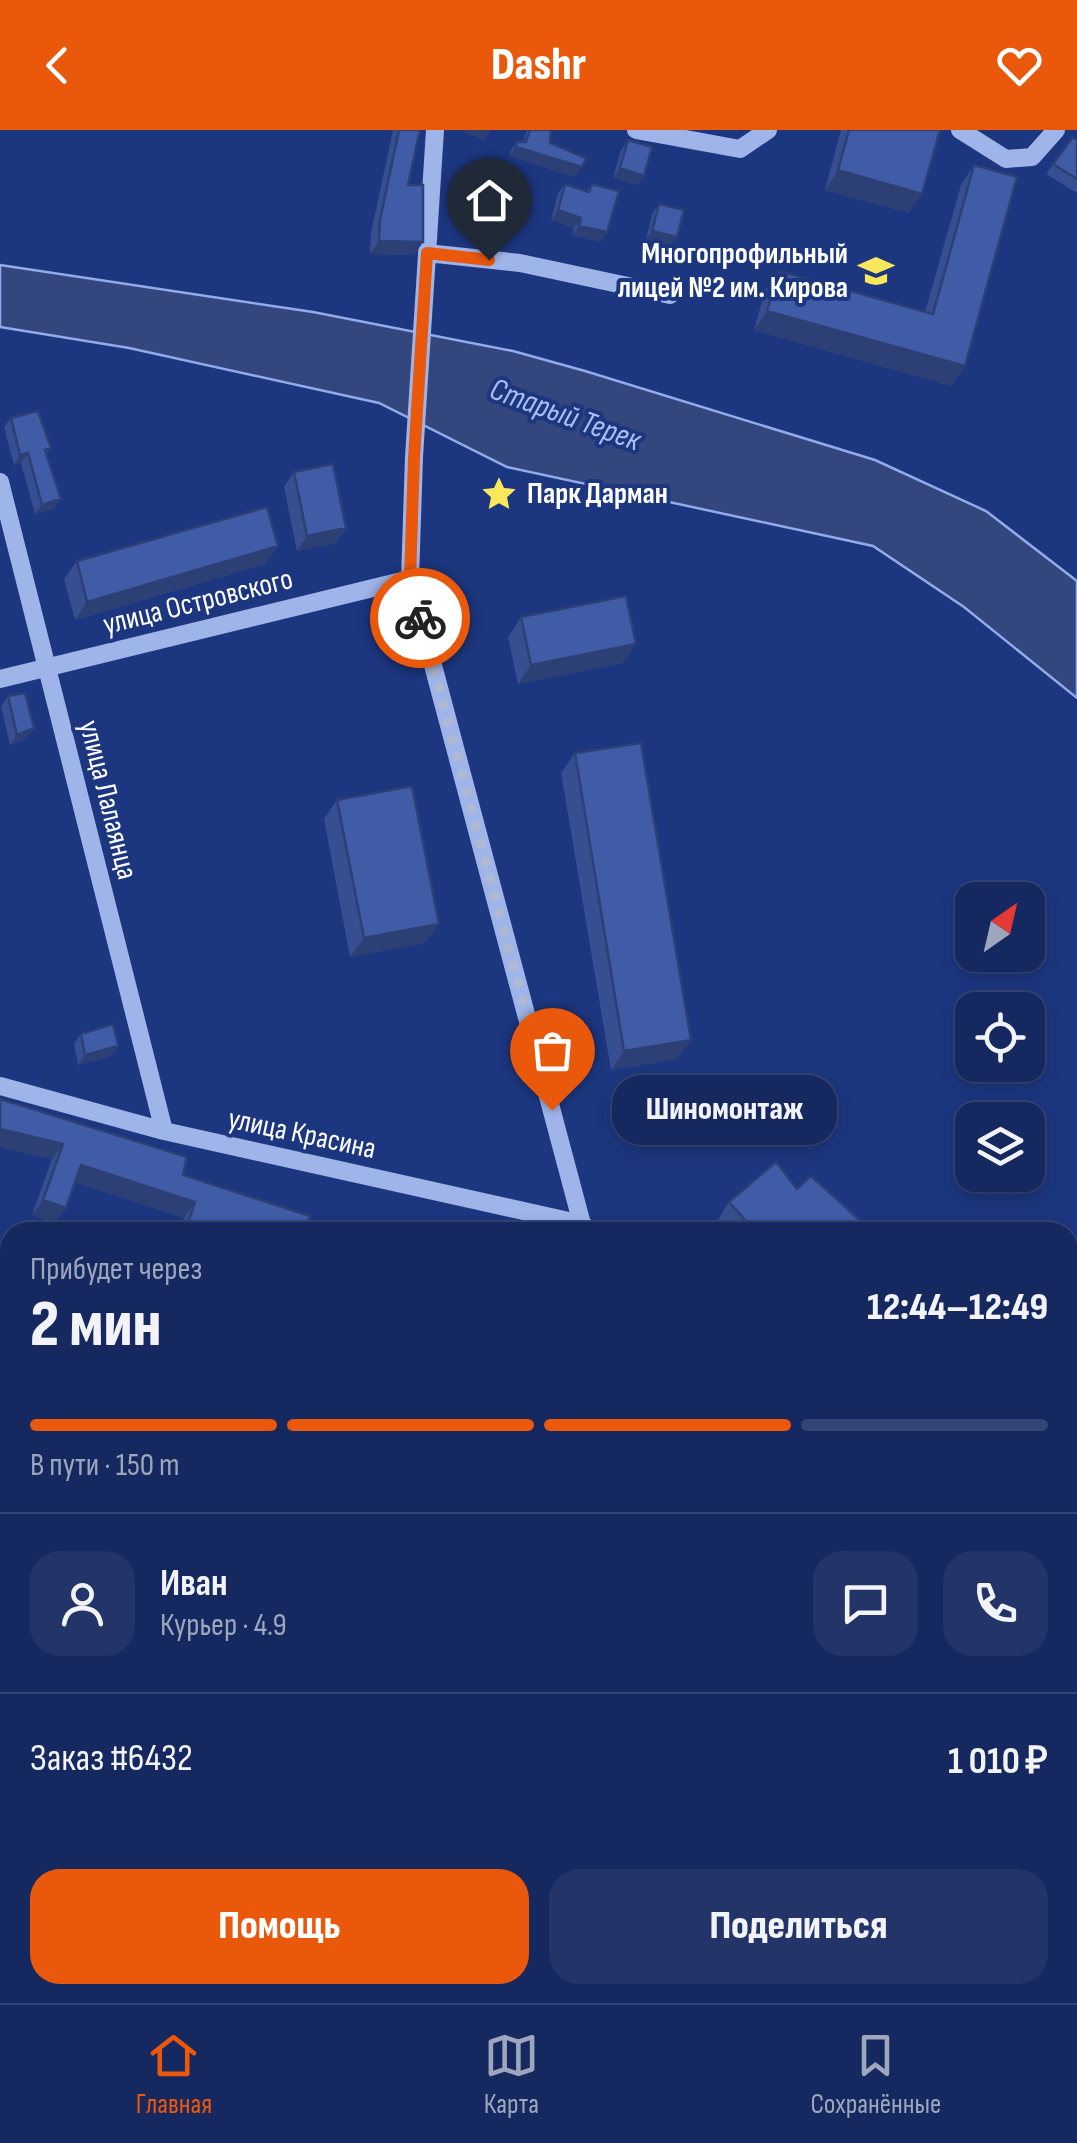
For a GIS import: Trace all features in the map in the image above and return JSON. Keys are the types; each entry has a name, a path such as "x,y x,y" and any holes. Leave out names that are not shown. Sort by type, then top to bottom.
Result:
{"street":[{"path":"435,130 410,579 580,1222"},
{"path":"636,130 740,149 768,130"},
{"path":"960,130 1006,160 1032,158 1056,130"},
{"path":"427,253 520,263 670,295"},
{"name":"улица Лалаянца","path":"0,482 164,1132"},
{"name":"улица Островского","path":"0,680 410,579"},
{"name":"улица Красина","path":"0,1086 164,1132 548,1222"}],"water":[{"name":"Старый Терек","path":"0,265 313,312 513,351 875,460 986,511 1077,581 1077,698 964,607 873,546 507,467 379,403 129,348 0,327"}],"building":[{"path":"399,130 420,130 408,185 423,185 423,242 379,241"},
{"path":"530,130 551,130 550,143 586,158 582,167 516,147 517,142 526,142"},
{"path":"849,130 940,130 922,194 838,170"},
{"path":"1073,137 1077,140 1077,179 1053,164"},
{"path":"628,140 652,147 644,176 620,168"},
{"path":"974,165 1017,177 965,366 767,311 779,271 933,314"},
{"path":"565,184 589,192 592,184 619,191 607,232 579,226 581,218 558,210"},
{"path":"659,204 684,210 677,237 652,231"},
{"path":"38,411 51,448 45,450 61,499 42,505 28,453 20,455 11,418"},
{"path":"333,464 346,528 307,536 294,472"},
{"path":"267,507 278,546 87,602 77,561"},
{"path":"626,596 636,644 531,665 521,617"},
{"path":"25,693 34,728 17,735 8,696"},
{"path":"641,743 691,1040 624,1051 575,753"},
{"path":"412,786 439,924 364,938 337,800"},
{"path":"113,1024 118,1046 85,1055 81,1034"},
{"path":"0,1099 187,1157 183,1175 310,1216 308,1222 188,1222 195,1202 81,1165 66,1208 43,1200 63,1144 0,1129"},
{"path":"776,1162 797,1189 811,1176 862,1222 747,1222 729,1202"}],"way so far":[{"path":"420,618 552,1110"}],"place":[{"name":"Многопрофильный лицей №2 им. Кирова","path":"876,271"},
{"name":"Парк Дарман","path":"499,494"},
{"name":"Шиномонтаж","path":"552,1110"}],"route":[{"path":"420,618 410,579 427,253 489,260"}]}
